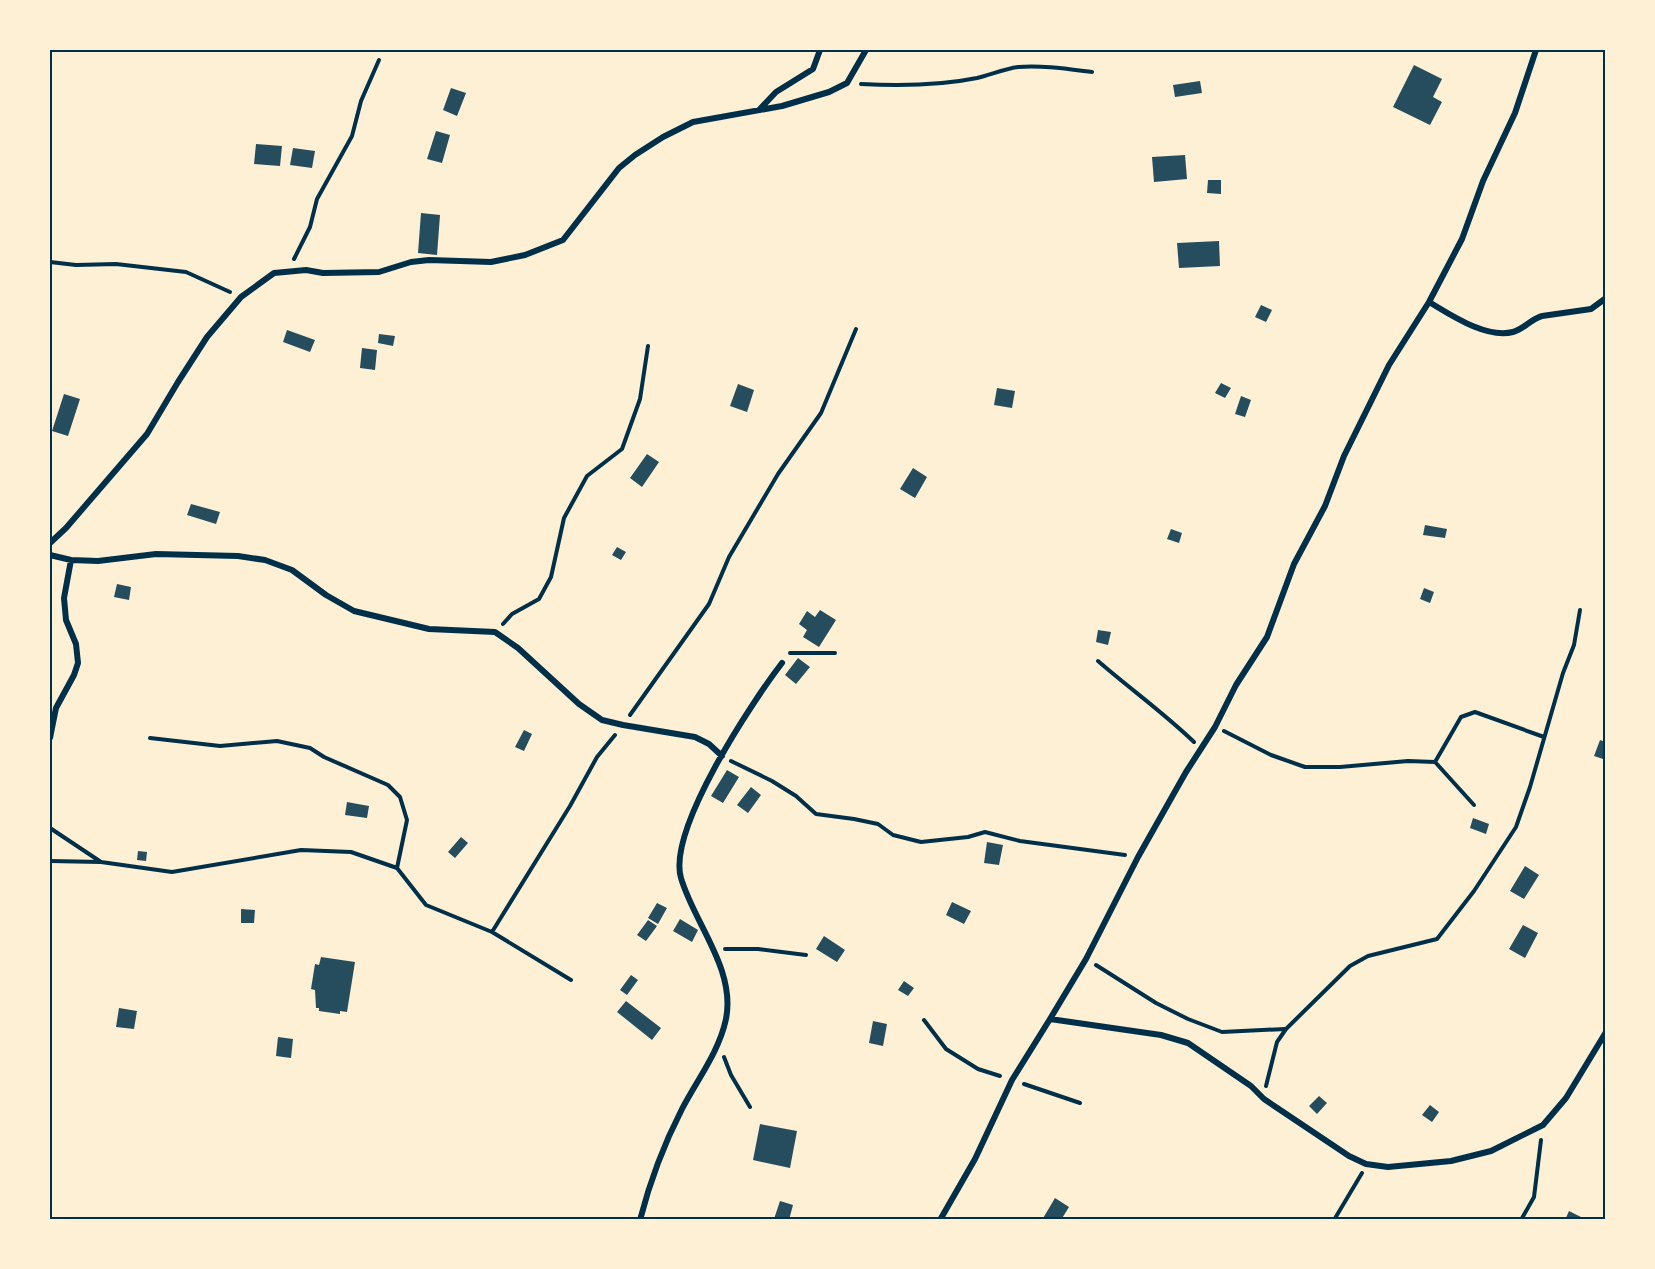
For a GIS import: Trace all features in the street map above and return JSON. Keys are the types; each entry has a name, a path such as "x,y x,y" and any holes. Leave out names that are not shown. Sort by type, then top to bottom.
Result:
{"street":[{"path":"759,110 776,92 813,69 820,50"},
{"path":"50,543 73,520 147,434 207,337 241,297 274,273 306,270 353,274 379,272 411,262 429,260 490,262 525,255 563,240 619,168 663,137 693,122 782,106 829,92 847,83 866,50"},
{"path":"940,1220 975,1159 1012,1080 1086,959 1138,857 1215,727 1236,685 1267,637 1294,564 1324,506 1344,456 1389,366 1429,302 1462,239 1483,181 1515,113 1536,50"},
{"path":"1429,302 1463,322 1489,331 1512,333 1535,318 1592,309 1605,298"},
{"path":"50,555 71,560 98,561 156,555 238,556 265,560 292,570 354,611 429,630 495,632 518,648 579,704 602,720 695,737 709,744 722,756"},
{"path":"50,738 56,708 78,663 76,644 66,620 64,598 71,560"},
{"path":"640,1220 650,1183 671,1131 719,1043 726,1017 727,991 713,949 680,876 679,859 686,828 733,734 782,663"},
{"path":"1050,1019 1161,1035 1188,1043 1251,1086 1264,1099 1349,1156 1366,1164 1388,1167 1451,1161 1491,1151 1543,1125 1566,1098 1603,1039 1605,1032"}],"path":[{"path":"288,270 310,227 317,199 352,136 361,101 379,60"},
{"path":"847,83 897,86 937,84 976,78 1017,67 1092,72"},
{"path":"50,262 76,265 116,264 186,272 241,297"},
{"path":"492,932 570,806 597,757 623,725 709,604 729,557 778,474 821,413 856,329"},
{"path":"495,632 512,614 539,599 551,577 564,518 587,476 622,449 640,399 648,346"},
{"path":"1264,1099 1277,1042 1286,1029 1350,966 1368,956 1437,939 1474,891 1516,827 1574,645 1580,610"},
{"path":"782,663 789,653 835,653"},
{"path":"1098,661 1174,723 1200,749"},
{"path":"1435,762 1461,717 1475,712 1545,737"},
{"path":"1215,727 1271,755 1305,767 1340,767 1408,761 1435,762 1474,805"},
{"path":"150,738 220,746 277,741 310,748 324,757 388,785 400,797 406,820 397,868"},
{"path":"722,756 772,781 796,796 816,814 878,825 893,836 921,842 968,837 985,832 1020,841 1138,857"},
{"path":"50,828 102,862"},
{"path":"50,861 102,862 172,872 301,850 351,852 397,868 426,905 492,932 570,980"},
{"path":"713,949 758,949 806,955"},
{"path":"1086,959 1156,1003 1222,1032 1286,1029"},
{"path":"924,1020 946,1048 978,1069 1080,1103"},
{"path":"719,1043 731,1075 750,1107"},
{"path":"1521,1220 1534,1197 1543,1125"},
{"path":"1334,1220 1366,1164"}],"building":[{"path":"1414,65 1442,79 1433,97 1442,102 1430,125 1393,107"},
{"path":"1200,81 1202,93 1175,97 1173,85"},
{"path":"451,88 466,93 457,116 443,110"},
{"path":"436,131 450,135 442,163 427,159"},
{"path":"256,144 282,146 280,166 254,164"},
{"path":"293,148 315,151 312,168 290,165"},
{"path":"1185,155 1187,179 1154,182 1152,157"},
{"path":"1208,180 1221,180 1221,194 1207,193"},
{"path":"421,213 440,215 437,255 418,253"},
{"path":"1219,241 1220,266 1179,268 1177,243"},
{"path":"1261,305 1272,310 1266,322 1255,317"},
{"path":"287,330 315,340 310,352 283,342"},
{"path":"379,334 395,336 393,346 378,343"},
{"path":"362,348 377,350 375,370 360,368"},
{"path":"1221,383 1231,388 1225,398 1215,393"},
{"path":"738,384 754,390 747,412 730,406"},
{"path":"997,388 1015,391 1012,408 994,405"},
{"path":"64,394 80,399 68,436 52,431"},
{"path":"1241,396 1251,400 1245,417 1235,414"},
{"path":"647,454 659,462 642,487 630,478"},
{"path":"913,468 927,477 915,498 900,489"},
{"path":"191,504 220,512 216,524 187,515"},
{"path":"1425,525 1447,529 1445,538 1423,535"},
{"path":"1171,529 1182,533 1179,543 1167,539"},
{"path":"617,547 626,552 621,560 612,555"},
{"path":"117,584 131,587 129,600 114,597"},
{"path":"1424,588 1434,592 1430,603 1420,599"},
{"path":"820,610 836,620 819,647 803,637 807,630 799,624 807,611 815,617"},
{"path":"1098,630 1111,632 1108,645 1096,642"},
{"path":"798,658 810,667 796,684 785,675"},
{"path":"524,730 532,734 524,751 515,747"},
{"path":"1600,740 1606,742 1606,760 1594,756"},
{"path":"727,770 739,777 723,803 711,796"},
{"path":"751,787 761,795 748,813 737,805"},
{"path":"347,802 369,806 367,818 345,815"},
{"path":"1473,818 1489,824 1486,834 1470,828"},
{"path":"461,837 468,843 455,858 448,852"},
{"path":"987,842 1003,845 999,865 984,863"},
{"path":"138,851 147,852 146,861 137,860"},
{"path":"1525,866 1539,875 1524,899 1510,891"},
{"path":"952,902 971,911 964,924 946,915"},
{"path":"657,903 667,908 658,924 648,918"},
{"path":"241,909 255,910 254,923 241,923"},
{"path":"680,919 698,930 692,942 673,931"},
{"path":"648,920 657,926 646,941 637,935"},
{"path":"1523,925 1538,933 1525,958 1509,949"},
{"path":"824,936 845,950 837,962 816,949"},
{"path":"321,957 355,962 347,1012 340,1011 340,1014 319,1011 319,1008 316,1008 315,990 311,989 315,964 319,965"},
{"path":"631,975 638,980 627,995 620,990"},
{"path":"904,981 914,988 908,996 898,990"},
{"path":"626,1001 661,1028 652,1040 617,1012"},
{"path":"119,1008 137,1011 134,1029 116,1027"},
{"path":"873,1021 887,1024 883,1046 869,1043"},
{"path":"278,1037 293,1039 291,1058 276,1056"},
{"path":"1319,1096 1327,1103 1317,1114 1309,1106"},
{"path":"1430,1105 1439,1112 1432,1122 1422,1115"},
{"path":"760,1124 797,1131 790,1168 753,1160"},
{"path":"1055,1198 1069,1207 1061,1220 1042,1220"},
{"path":"780,1201 793,1205 789,1220 774,1219"},
{"path":"1569,1211 1581,1217 1580,1220 1565,1220"}]}
